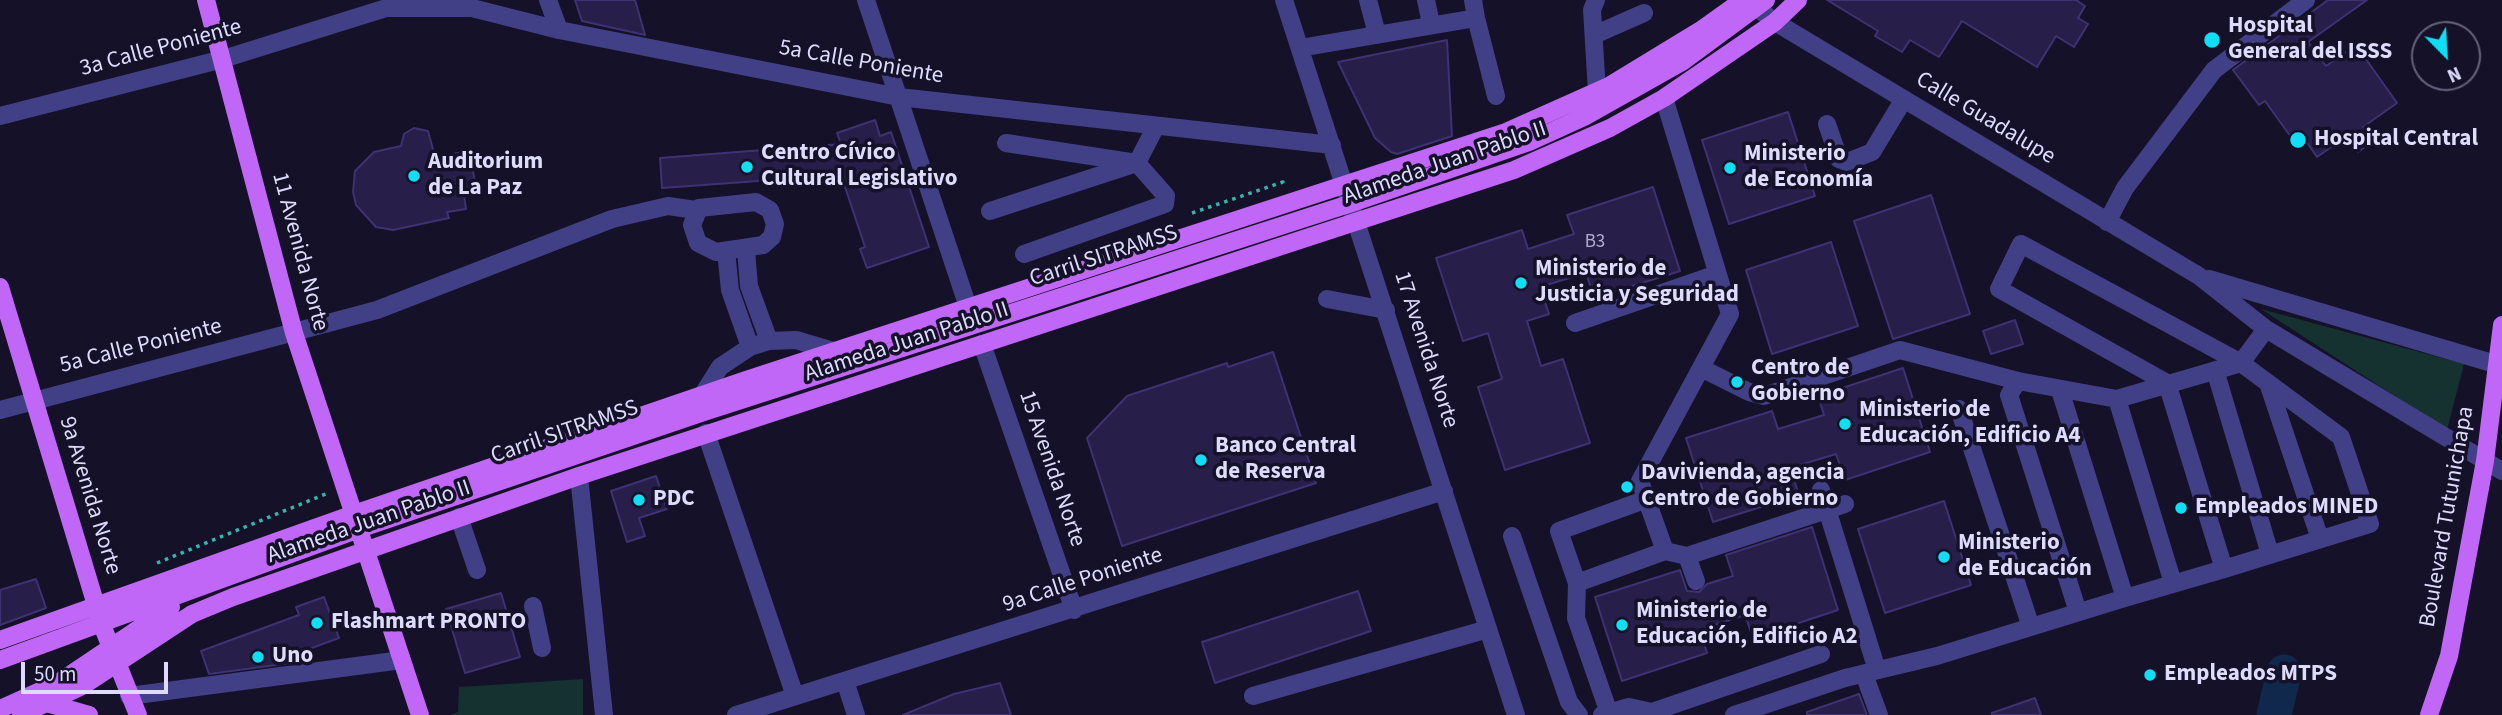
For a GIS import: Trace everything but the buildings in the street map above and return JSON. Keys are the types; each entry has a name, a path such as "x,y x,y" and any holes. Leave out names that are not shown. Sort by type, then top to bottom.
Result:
{"main road":[{"name":"11 Avenida Norte","path":"206,0 294,333 420,715"},
{"name":"Alameda Juan Pablo II","path":"21,715 50,704 113,657 192,614 366,549 706,433 1514,170 1610,128 1664,99 1775,22 1798,0"},
{"name":"Alameda Juan Pablo II","path":"0,640 357,522 703,394 833,351 968,307 1349,194 1507,132 1597,92 1753,2"},
{"name":"Carril SITRAMSS","path":"0,660 194,592 357,522 704,412 1349,194 1494,155 1586,116 1682,62 1753,2"},
{"name":"9a Avenida Norte","path":"0,288 102,625 138,715"},
{"name":"Boulevard Tutunichapa","path":"2429,715 2449,656 2485,461 2500,365 2502,325"},
{"name":"Carril SITRAMSS","path":"0,709 113,657 194,592"},
{"path":"50,704 89,715"}],"street":[{"name":"3a Calle Poniente","path":"0,116 223,59 413,0"},
{"path":"548,0 559,30"},
{"path":"866,0 968,307"},
{"name":"17 Avenida Norte","path":"1284,0 1358,220 1516,715"},
{"path":"1368,0 1377,34"},
{"path":"1426,0 1431,24"},
{"path":"1596,0 1592,10 1597,92"},
{"path":"2107,222 2125,188 2214,70 2306,0"},
{"name":"Calle Guadalupe","path":"1753,2 1775,22 2199,276 2266,329 2502,471"},
{"name":"5a Calle Poniente","path":"387,9 436,6 472,8 559,30 898,97 1332,145"},
{"path":"1300,48 1431,24 1474,9 1496,96"},
{"path":"1594,35 1644,13"},
{"path":"1664,99 1730,314 1640,481 1665,551"},
{"path":"1828,124 1839,159 1846,162 1872,152 1904,99"},
{"path":"990,211 1137,163 1156,125"},
{"path":"1006,142 1137,163 1166,196 1165,204 1024,254"},
{"path":"756,202 766,206 775,223 772,237 763,245 746,250 710,250 698,243 692,225 696,210 708,205 756,202"},
{"name":"5a Calle Poniente","path":"0,410 377,310 612,219 668,206 696,210"},
{"path":"1734,715 1871,672 1937,656 2173,583 2224,569 2370,524 2341,437 2241,363 2021,244 1999,289 2167,383 2224,569"},
{"path":"746,250 749,286 769,341"},
{"path":"726,251 730,290 750,347"},
{"path":"1575,323 1717,274"},
{"name":"Calle Guadalupe","path":"2199,276 2500,365"},
{"path":"1327,299 1387,310"},
{"path":"1701,368 1749,392 1764,396 1900,350 2018,382 2117,399 2241,363 2266,329"},
{"path":"703,394 720,367 750,347 769,341 809,342 833,351"},
{"name":"15 Avenida Norte","path":"982,344 1074,610"},
{"path":"2215,370 2270,554"},
{"path":"2018,382 2009,395 2078,612"},
{"path":"2268,383 2320,539"},
{"path":"2060,390 2126,598"},
{"path":"2117,399 2173,583"},
{"path":"1959,409 2031,627"},
{"path":"706,433 795,696"},
{"path":"579,476 604,715"},
{"path":"1821,490 1871,672 1879,715"},
{"name":"9a Calle Poniente","path":"736,715 1444,491"},
{"path":"1647,499 1559,531 1577,583 1576,618 1606,714 1629,707 1652,712 1821,654"},
{"path":"1577,583 1665,551 1687,555 1845,503"},
{"path":"459,517 478,570"},
{"path":"1512,536 1569,702 1579,715"},
{"path":"1687,555 1696,581"},
{"path":"533,606 542,648"},
{"path":"1253,696 1488,629"},
{"path":"129,696 402,660"},
{"path":"845,681 856,715"}],"green space":[{"path":"2261,309 2464,364 2447,430"},
{"path":"583,679 583,715 450,715 458,712 459,687"}],"waterway":[{"path":"2274,715 2284,672"}],"place":[{"name":"Hospital General del ISSS","path":"2212,40"},
{"name":"Hospital Central","path":"2298,140"},
{"name":"Centro Cívico Cultural Legislativo","path":"747,167"},
{"name":"Ministerio de Economía","path":"1730,168"},
{"name":"Auditorium de La Paz","path":"414,176"},
{"name":"Ministerio de Justicia y Seguridad","path":"1521,283"},
{"name":"Centro de Gobierno","path":"1737,382"},
{"name":"Ministerio de Educación, Edificio A4","path":"1845,424"},
{"name":"Banco Central de Reserva","path":"1201,460"},
{"name":"Davivienda, agencia Centro de Gobierno","path":"1627,487"},
{"name":"PDC","path":"639,500"},
{"name":"Empleados MINED","path":"2181,508"},
{"name":"Ministerio de Educación","path":"1944,557"},
{"name":"Flashmart PRONTO","path":"317,623"},
{"name":"Ministerio de Educación, Edificio A2","path":"1622,625"},
{"name":"Uno","path":"258,657"},
{"name":"Empleados MTPS","path":"2150,675"}]}
